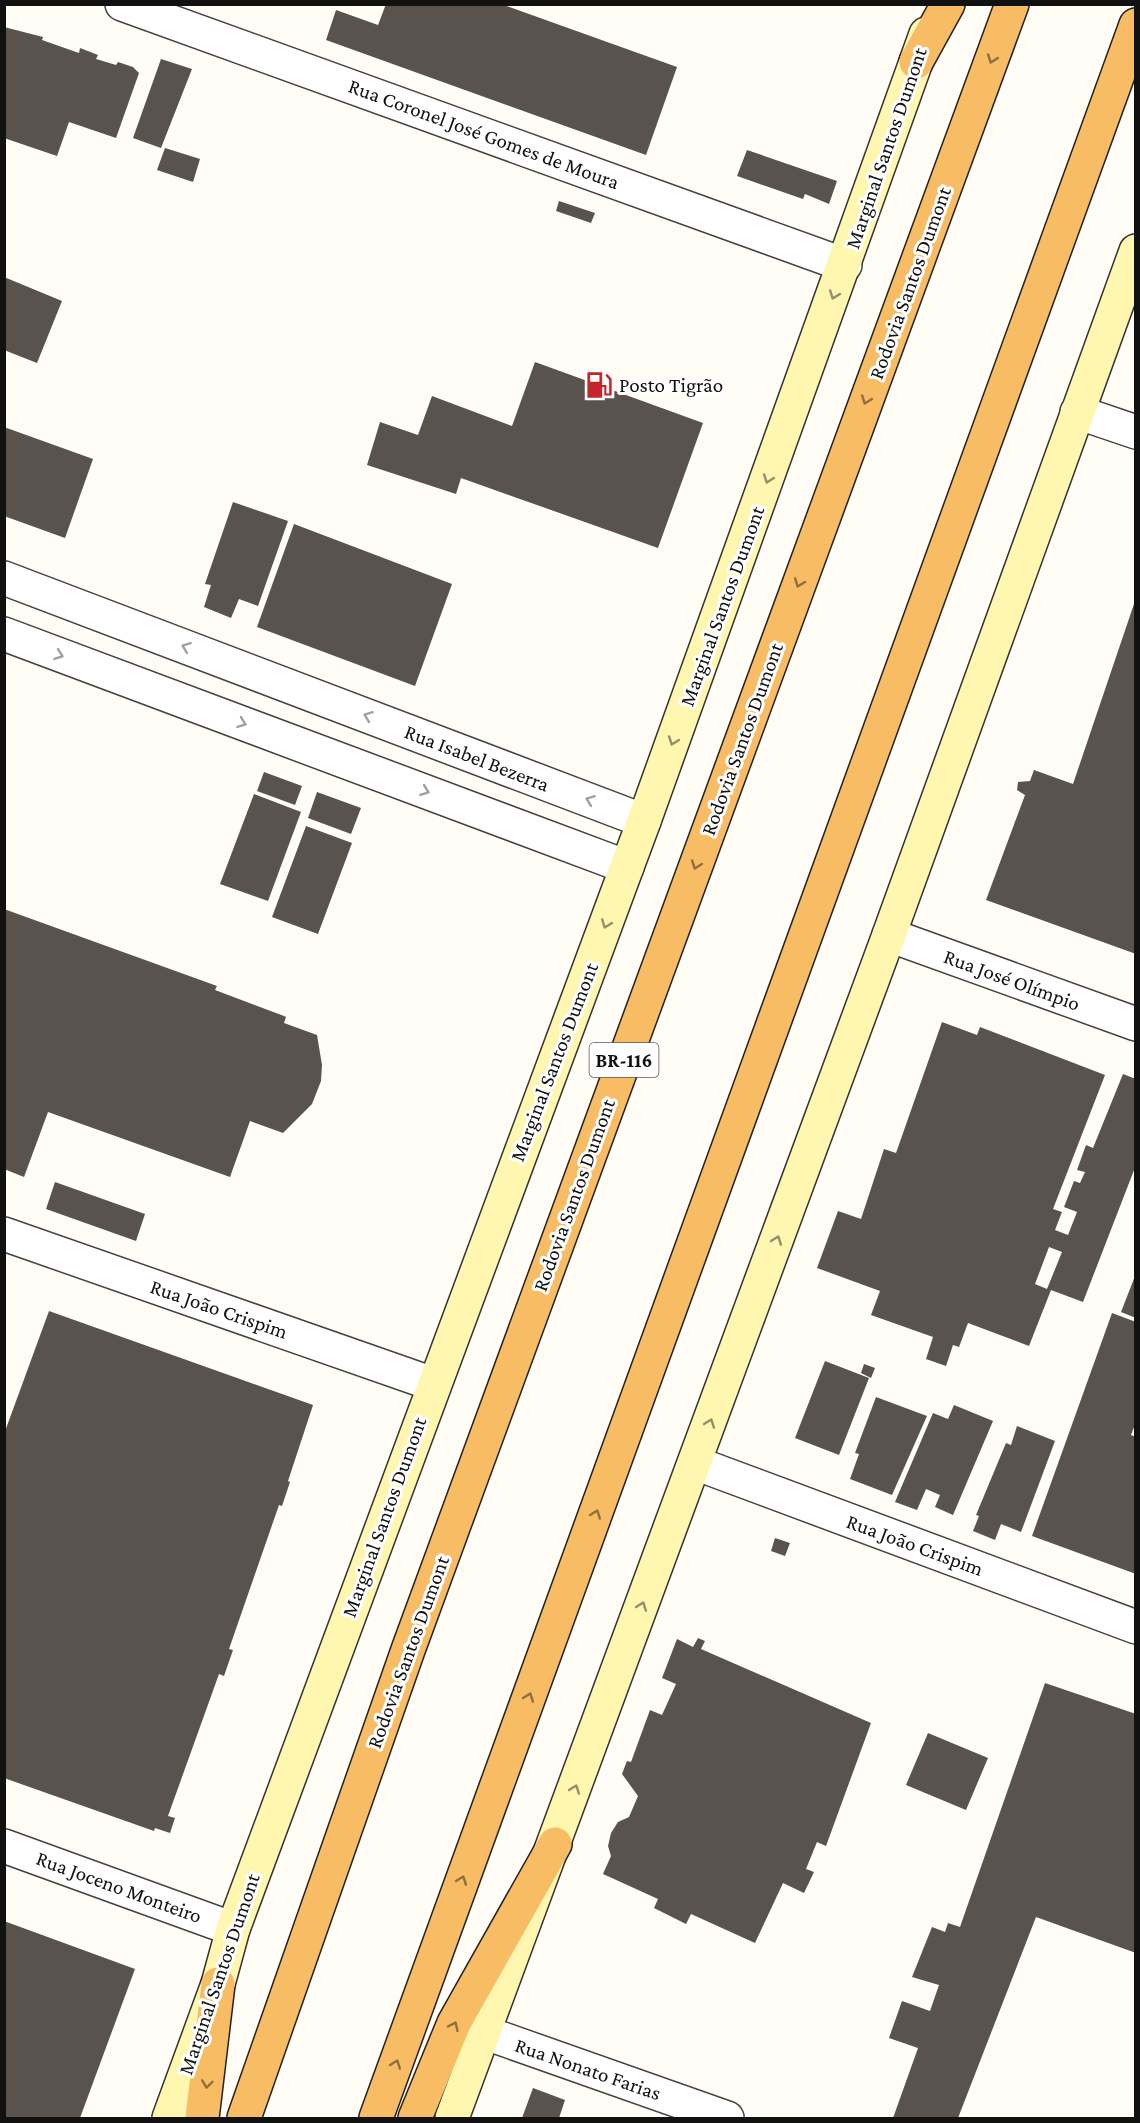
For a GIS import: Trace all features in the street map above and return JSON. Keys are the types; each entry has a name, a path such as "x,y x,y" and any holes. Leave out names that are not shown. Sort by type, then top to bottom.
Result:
{"highway":[{"path":"916,62 948,4"},
{"name":"Rodovia Santos Dumont","path":"244,2118 408,1650 1012,4"},
{"path":"376,2118 1136,26"},
{"path":"415,2118 454,2023 555,1844"},
{"path":"202,2118 218,1984"}],"main road":[{"name":"Marginal Santos Dumont","path":"169,2118 218,1984 232,1929 644,821 937,4"},
{"path":"452,2118 889,935 1136,251"}],"street":[{"name":"Rua Coronel José Gomes de Moura","path":"122,4 845,264"},
{"path":"1077,412 1136,432"},
{"name":"Rua Isabel Bezerra","path":"4,578 644,821"},
{"path":"4,634 627,867"},
{"path":"293,742 310,694"},
{"name":"Rua José Olímpio","path":"889,935 1136,1024"},
{"name":"Rua João Crispim","path":"4,1233 433,1384"},
{"name":"Rua João Crispim","path":"695,1463 1136,1628"},
{"name":"Rua Joceno Monteiro","path":"4,1846 232,1929"},
{"name":"Rua Nonato Farias","path":"483,2032 727,2118"}],"building":[{"path":"386,4 501,4 677,67 646,155 326,40 336,10 378,25"},
{"path":"4,27 43,37 42,40 79,53 80,48 98,55 96,59 133,67 139,73 116,138 69,122 57,156 4,138"},
{"path":"161,59 192,69 161,148 133,138"},
{"path":"165,148 200,159 193,182 157,170"},
{"path":"747,150 837,181 829,204 805,194 803,199 737,176"},
{"path":"559,201 595,213 591,223 556,211"},
{"path":"4,277 62,301 37,363 4,350"},
{"path":"535,362 703,423 658,548 461,478 456,494 367,465 380,422 418,435 432,396 512,426"},
{"path":"4,427 93,459 65,538 4,516"},
{"path":"233,502 288,521 258,606 239,599 231,618 204,607 211,585 205,584"},
{"path":"294,524 452,584 415,686 257,627"},
{"path":"1136,598 1136,954 986,900 1025,795 1017,790 1018,782 1030,781 1034,770 1073,784"},
{"path":"264,772 302,786 295,805 257,791"},
{"path":"317,792 361,808 351,834 308,818"},
{"path":"254,794 301,812 268,901 220,884"},
{"path":"306,826 352,843 318,934 272,917"},
{"path":"4,909 217,986 215,990 284,1016 286,1017 284,1023 317,1035 322,1065 321,1081 312,1104 283,1133 250,1121 230,1177 48,1112 24,1177 4,1169"},
{"path":"942,1022 977,1035 980,1027 1105,1075 1053,1209 1062,1212 1055,1230 1068,1235 1077,1212 1064,1207 1074,1181 1080,1183 1085,1172 1077,1170 1086,1145 1093,1148 1123,1074 1136,1079 1136,1165 1083,1302 1051,1290 1029,1346 968,1323 959,1347 953,1345 946,1366 926,1359 933,1337 871,1315 880,1291 817,1268 838,1211 861,1219 884,1149 896,1153","holes":["1049,1247 1062,1252 1047,1289 1035,1284"]},
{"path":"55,1182 145,1214 136,1241 46,1209"},
{"path":"1136,1276 1136,1318 1121,1312"},
{"path":"49,1311 313,1405 282,1506 279,1505 229,1649 233,1650 224,1676 219,1674 168,1816 175,1818 170,1833 155,1828 154,1831 4,1778 4,1434"},
{"path":"1112,1313 1136,1322 1136,1422 1131,1435 1136,1437 1136,1574 1032,1536"},
{"path":"825,1361 869,1378 839,1455 795,1438"},
{"path":"864,1364 875,1368 871,1378 861,1373"},
{"path":"876,1397 927,1416 892,1495 850,1479 859,1454 855,1453"},
{"path":"954,1405 993,1421 953,1515 935,1507 940,1495 926,1489 917,1510 895,1502 933,1413 948,1419"},
{"path":"1017,1426 1055,1441 1021,1532 1001,1524 995,1540 973,1531 979,1516 976,1515 1006,1443 1011,1445"},
{"path":"775,1538 790,1543 785,1556 771,1551"},
{"path":"698,1638 705,1641 701,1649 871,1723 826,1846 817,1842 806,1869 814,1872 804,1893 783,1883 755,1943 691,1914 686,1924 654,1908 658,1899 603,1874 611,1856 608,1846 611,1833 618,1822 629,1817 638,1796 622,1774 627,1761 631,1762 650,1710 662,1715 676,1684 662,1678 677,1639 693,1647"},
{"path":"1045,1683 1136,1714 1136,1953 1036,1917 958,2118 893,2118 918,2048 889,2038 902,2001 930,2011 939,1985 912,1977 932,1927 945,1932 948,1923 960,1927"},
{"path":"928,1733 988,1758 966,1810 906,1785"},
{"path":"4,1921 135,1969 80,2118 4,2118"},
{"path":"533,2088 565,2100 559,2118 522,2118"}],"place":[{"name":"Posto Tigrão","path":"599,385"}]}
